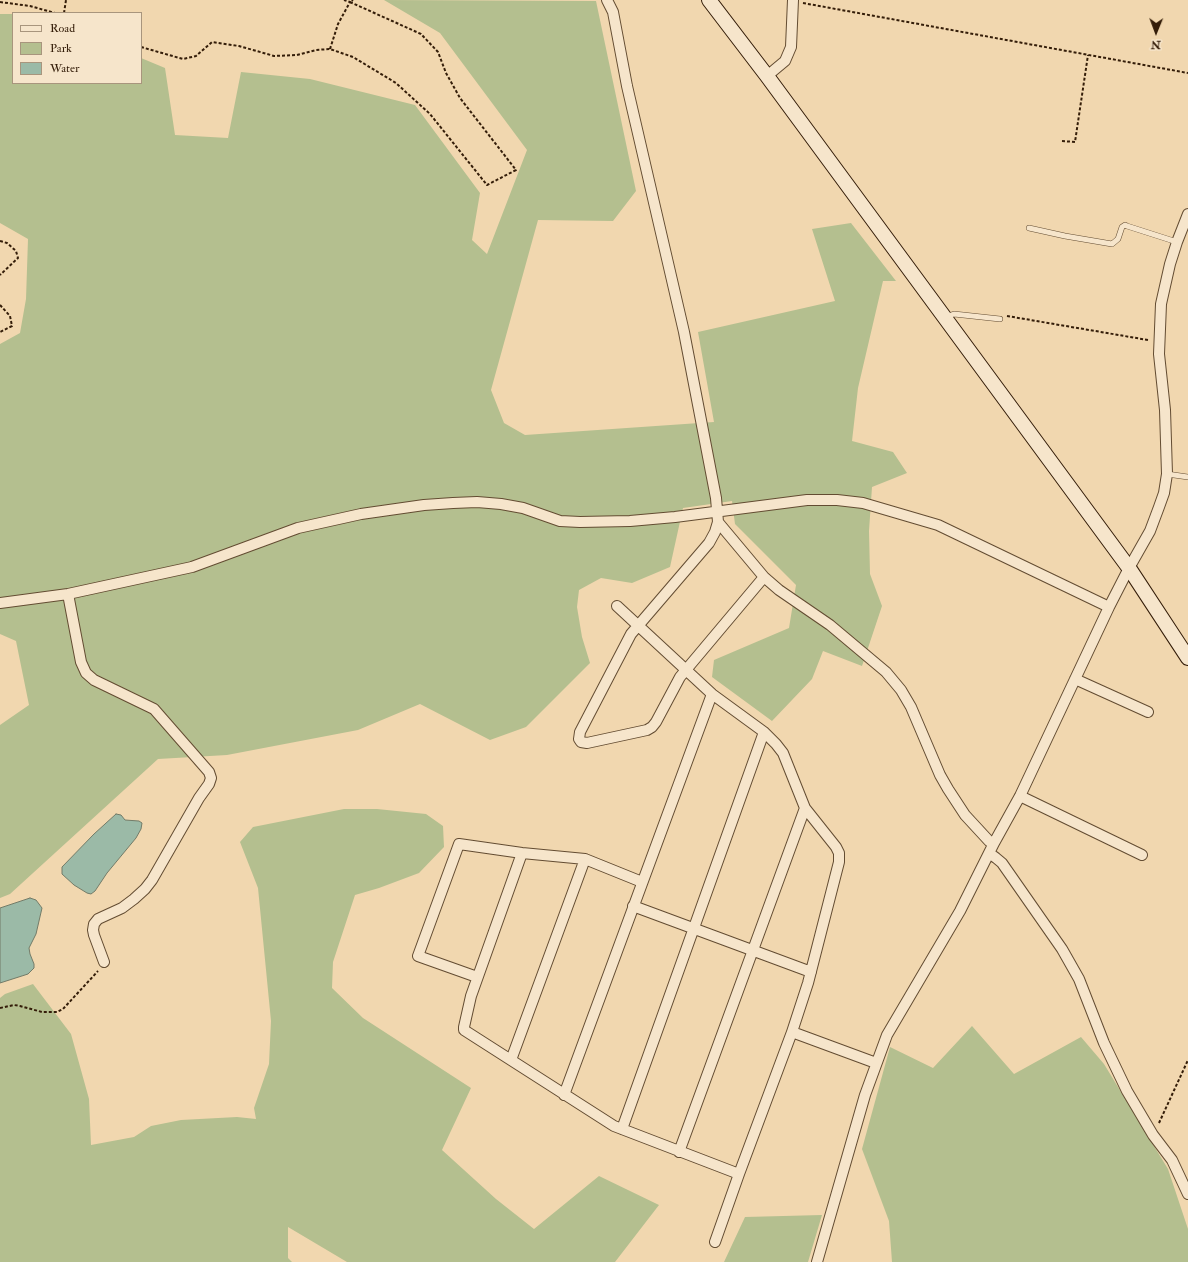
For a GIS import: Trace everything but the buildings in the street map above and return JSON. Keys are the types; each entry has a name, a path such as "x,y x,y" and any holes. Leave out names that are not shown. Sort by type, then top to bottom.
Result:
{"street":[{"path":"607,0 613,12 626,86 684,332 716,498 717,517 715,532 709,543 631,634 580,732 578,739 581,742 587,743 647,730 652,727 680,677 764,576"},
{"path":"709,0 767,76 1129,568 1188,658"},
{"path":"767,76 785,61 791,47 793,1"},
{"path":"817,1262 865,1095 887,1035 960,911 994,843 1020,796 1109,607 1150,531 1164,493 1167,474 1165,410 1159,342 1161,304 1170,264 1188,214"},
{"path":"0,603 68,594 192,567 298,528 361,514 424,505 453,502 501,504 523,508 560,521 580,522 717,517 807,500 837,500 863,503 938,526 1109,607"},
{"path":"717,517 764,576 791,599 830,625 886,672 911,707 940,775 948,789 965,815 989,841 994,843"},
{"path":"68,594 82,668 94,680 154,710 208,772 211,778 209,784 199,798 152,880 145,889 122,908 98,920 94,924 94,935 104,962"},
{"path":"617,606 712,694 764,732 776,744 782,753 805,808 836,847 839,853 808,983 792,1032 715,1242"},
{"path":"1075,679 1148,712"},
{"path":"564,1095 712,694"},
{"path":"622,1130 764,732"},
{"path":"1020,796 1142,855"},
{"path":"679,1152 805,808"},
{"path":"477,977 418,956 459,844 522,853 585,859 642,882"},
{"path":"522,853 477,977 471,996 464,1030 564,1095 622,1130 739,1174"},
{"path":"989,853 1002,863 1062,949 1079,978 1104,1043 1127,1091 1172,1160 1188,1194"},
{"path":"511,1060 585,859"},
{"path":"634,906 811,972"},
{"path":"792,1032 876,1063"}],"lane":[{"path":"1029,228 1112,244 1118,239 1122,227 1125,225 1177,242"},
{"path":"944,318 954,314 1000,319"},
{"path":"1167,474 1188,477"}],"path":[{"path":"64,12 66,0"},
{"path":"142,48 182,59 196,56 212,42 239,46 274,56 297,55 316,50 330,49 353,57 396,83 430,114 487,185 516,170 460,98 446,73 438,52 421,34 344,0"},
{"path":"330,49 338,24 350,2 353,0"},
{"path":"793,1 1188,73"},
{"path":"0,2 30,6 51,12"},
{"path":"1062,141 1075,142 1088,55"},
{"path":"0,241 7,243 16,251 18,258 0,275"},
{"path":"0,305 10,316 12,326 0,332"},
{"path":"1000,319 1008,316 1159,342"},
{"path":"0,1008 14,1005 42,1012 57,1012 63,1009 98,971 104,962"},
{"path":"1154,1134 1188,1060"}],"green space":[{"path":"384,0 596,1 636,191 613,221 538,220 491,390 504,423 525,435 714,422 698,332 835,301 812,229 851,223 896,281 883,281 858,388 852,441 893,452 907,473 872,487 869,531 870,574 882,606 862,666 823,651 812,679 772,721 712,677 714,660 789,628 796,585 735,524 732,501 683,508 670,567 632,583 601,578 579,590 577,607 582,637 590,663 526,727 490,740 420,704 358,730 227,755 158,759 10,894 0,898 0,725 29,705 16,641 0,634 0,344 20,333 26,299 28,239 0,223 0,14 12,14 12,84 142,84 142,58 165,68 175,135 228,138 241,72 310,79 415,105 480,193 472,240 487,254 527,150 440,33"},
{"path":"344,809 377,809 426,814 443,826 444,847 419,873 355,895 333,962 332,988 363,1018 471,1088 442,1150 496,1199 534,1229 599,1176 659,1205 615,1262 347,1262 288,1227 288,1258 292,1262 0,1262 0,998 5,994 33,984 71,1034 89,1099 91,1145 134,1137 151,1126 181,1120 237,1117 256,1119 254,1108 269,1064 271,1021 258,888 240,842 253,827"},
{"path":"972,1026 1014,1074 1081,1037 1104,1064 1168,1169 1188,1229 1188,1262 892,1262 889,1221 862,1149 890,1047 933,1068"},
{"path":"822,1215 808,1262 724,1262 745,1217"}],"water":[{"path":"116,814 121,815 125,820 139,821 142,823 141,829 136,838 107,873 95,891 91,894 87,893 74,885 62,874 62,867"},
{"path":"30,898 36,900 42,908 36,934 29,948 34,968 28,974 0,983 0,908"}]}
